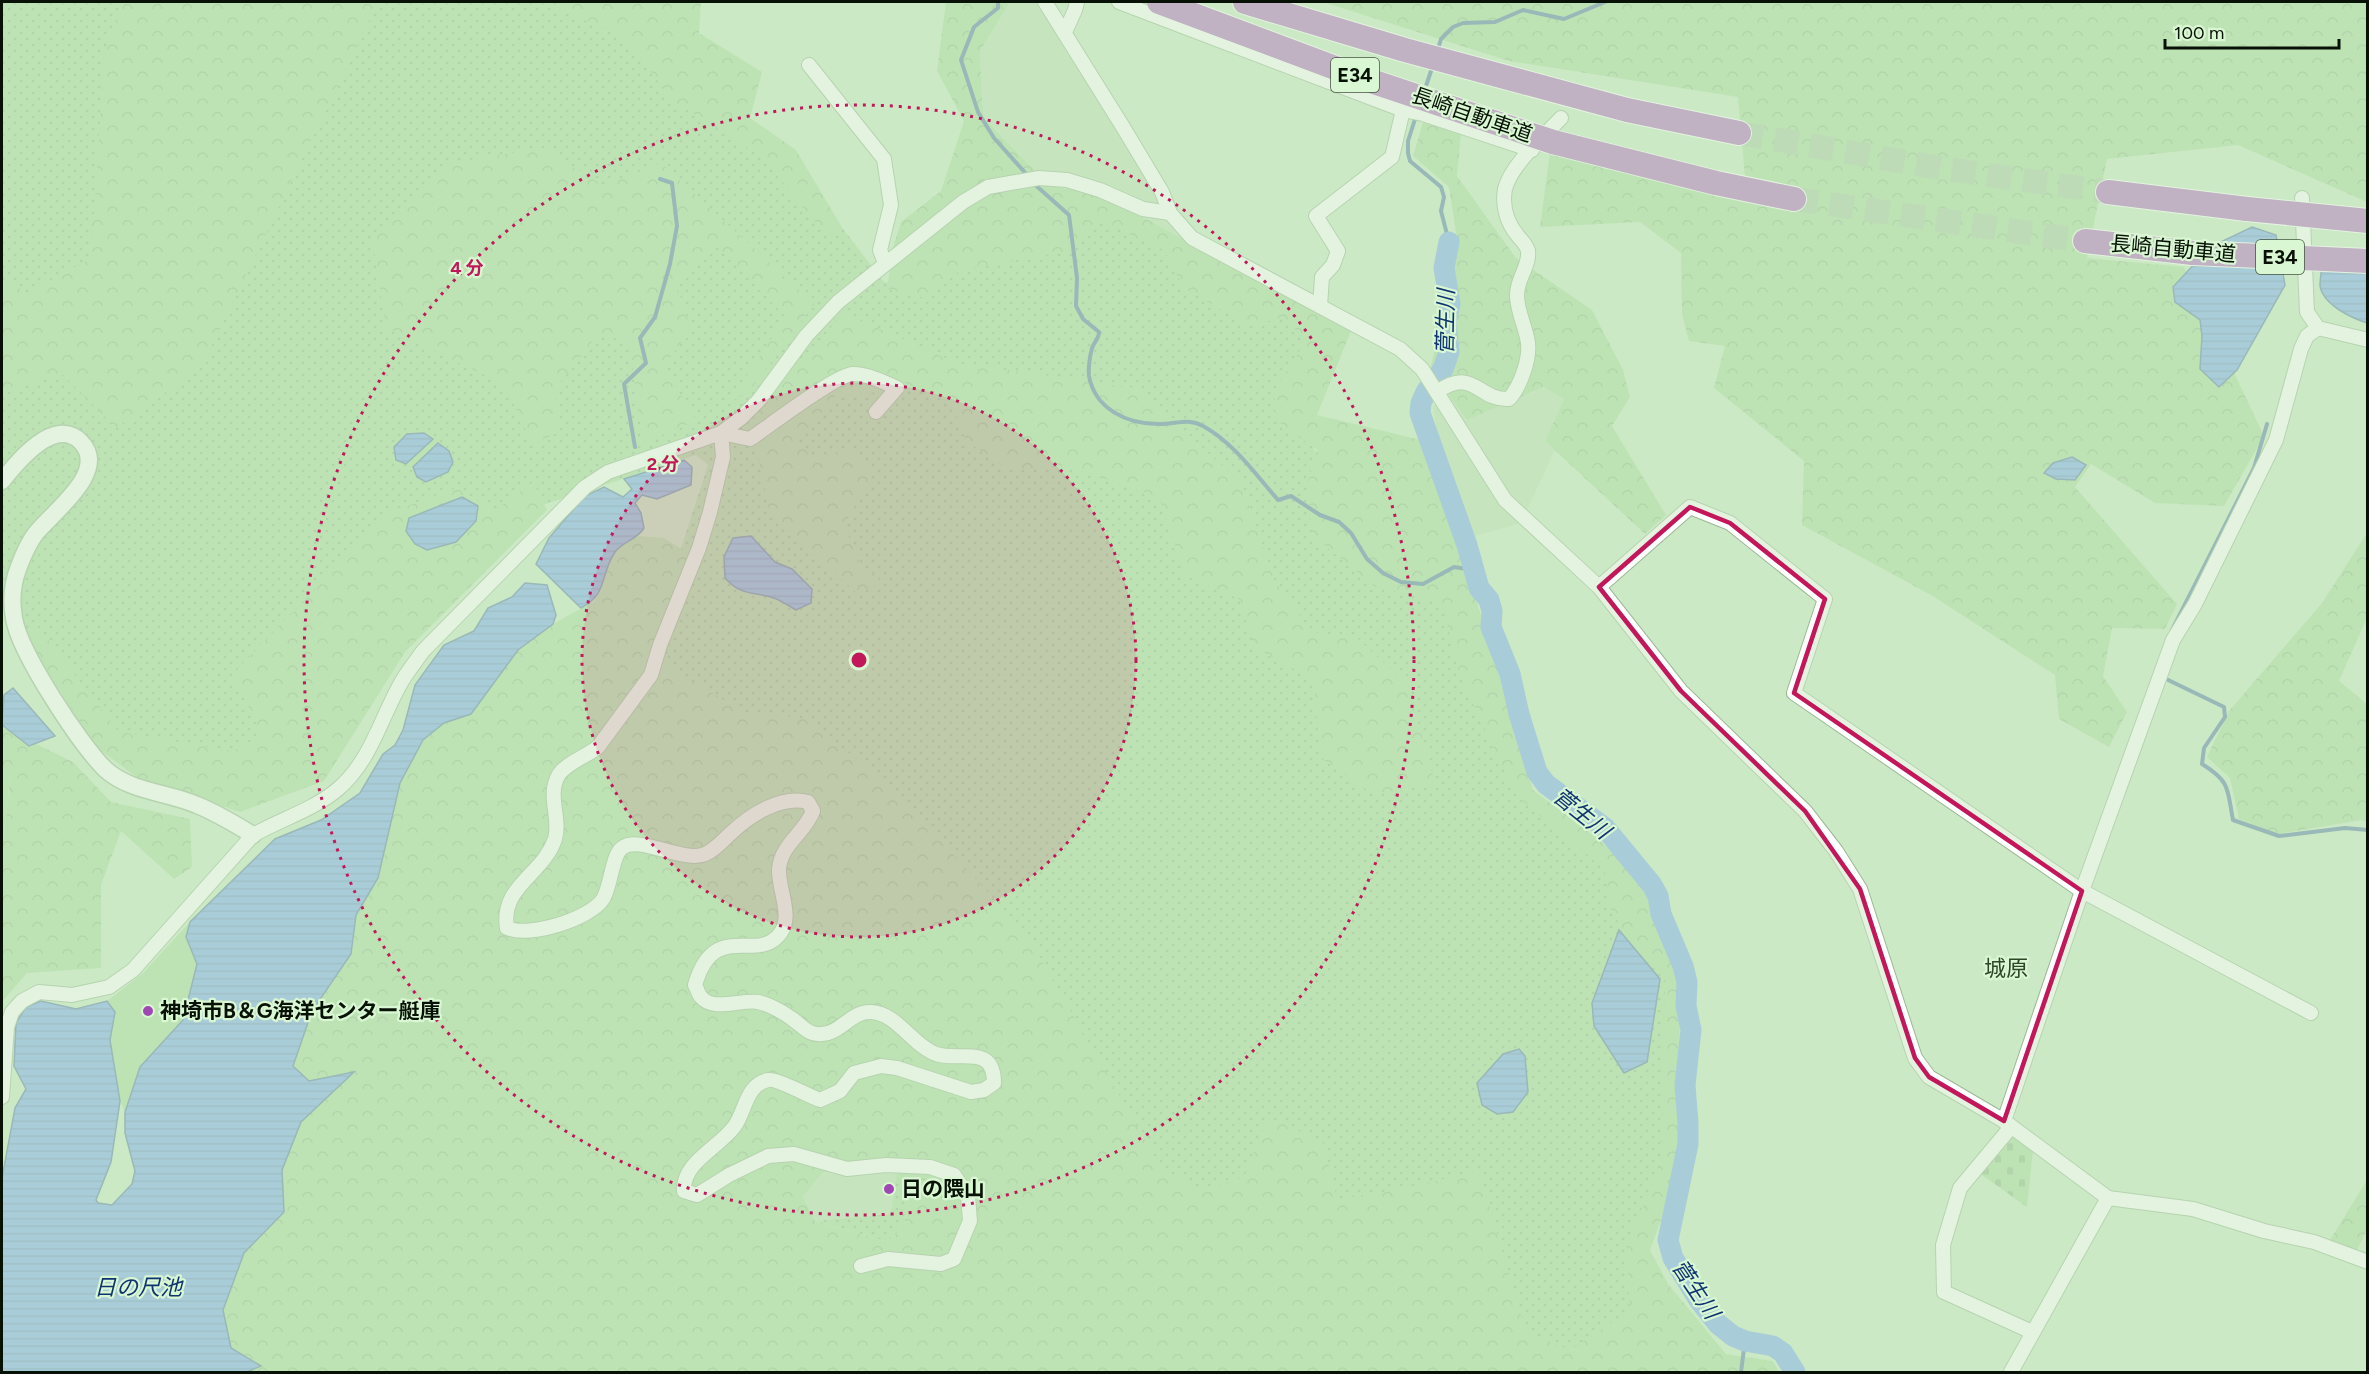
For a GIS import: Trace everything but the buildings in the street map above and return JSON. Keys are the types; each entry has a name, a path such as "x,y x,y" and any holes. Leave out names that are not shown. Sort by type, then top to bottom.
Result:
{"highway":[{"name":"長崎自動車道","path":"1159,2 1543,146 1794,199"},
{"name":"長崎自動車道","path":"1245,2 1405,50 1627,110 1739,134"},
{"name":"E34","path":"2108,192 2367,221"},
{"name":"長崎自動車道","path":"2085,241 2193,253 2367,261"}],"street":[{"path":"1045,2 1162,192 1170,213 1192,238 1400,349 1422,369 1504,501 1599,587 1681,691 1805,811 1836,851 1860,889 1915,1058 1929,1077 2008,1124 2108,1198 2193,1209 2264,1231 2314,1242 2367,1262"},
{"path":"1065,32 1077,2"},
{"path":"1119,2 1403,110 1543,146"},
{"path":"809,65 884,159 891,205 880,250 885,263"},
{"path":"1320,306 1322,277 1333,265 1338,251 1316,216 1392,157 1403,110"},
{"path":"1437,392 1451,382 1463,382 1502,399 1509,399 1516,392 1528,353 1517,295 1518,280 1526,268 1528,252 1526,245 1507,219 1504,203 1506,187 1514,170 1543,146 1561,118"},
{"path":"2,1097 7,1027 12,1012 22,1000 39,992 72,995 109,987 133,970 253,835 305,810 338,788 357,768 375,740 402,681 423,651 585,487 608,472 721,433 759,400 822,317 885,263 963,202 988,187 1039,178 1067,180 1100,190 1143,209 1170,213"},
{"path":"2302,198 2307,312 2318,328 2367,339"},
{"path":"2032,1332 1944,1292 1943,1245 1960,1188 2008,1124 2082,891 2173,640 2195,604 2272,448 2301,349 2307,336 2318,328"},
{"path":"721,433 750,438 836,381 852,373 879,380 897,388 876,412"},
{"path":"721,433 723,457 710,512 699,548 660,645 651,675 598,747 587,756 562,769 557,777 553,790 555,838 545,859 507,904 505,917 507,928 525,932 573,920 591,912 603,900 610,884 618,852 623,846 634,844 689,857 703,855 744,821 761,811 798,799 808,802 813,811 810,821 793,838 782,854 779,870 785,925 778,937 766,944 724,947 714,952 700,968 695,985 701,998 713,1004 760,1003 792,1018 806,1032 823,1034 835,1030 858,1014 871,1012 885,1015 933,1053 949,1058 976,1056 988,1061 994,1071 994,1083 984,1090 971,1092 897,1068 881,1066 854,1073 840,1091 820,1100 771,1079 760,1083 750,1093 735,1127 683,1179 684,1191 697,1195 729,1175 768,1156 794,1154 847,1169 886,1166 930,1167 954,1175 968,1196 970,1221 954,1259 941,1264 888,1259 861,1266"},
{"path":"2,481 40,441 54,434 76,437 88,449 91,463 83,481 34,535 18,567 12,588 14,620 24,649 71,726 105,769 128,784 205,808 253,835"},
{"path":"1599,587 1690,507 1730,523 1825,599 1794,693 2082,891 2311,1013"},
{"path":"2011,1372 2108,1198"}],"highlighted area":[{"path":"1690,507 1730,523 1825,599 1794,693 2082,891 2004,1121 1929,1077 1915,1058 1860,889 1805,811 1681,691 1599,587"}],"shaded area":[{"path":"1010,2 1039,2 1186,240 1103,195 1050,186 983,116 980,51"},
{"path":"1545,387 1564,399 1545,441 1555,450 1521,523 1469,538 1438,443 1433,406 1449,396 1467,420"},
{"path":"823,1172 897,1173 891,1214 815,1221 803,1197"}],"green space":[{"path":"2,2 673,2 699,94 777,144 885,283 1088,203 1328,330 1303,426 1378,579 1453,603 1518,789 1610,864 1671,980 1670,1167 1638,1242 1666,1322 1549,1372 1345,1208 1196,1204 658,673 648,650 708,465 696,455 527,510 308,754 96,747 2,600"},
{"path":"121,2 378,2 202,366 116,428 61,373 2,395 2,279 28,293 91,258 104,58"},
{"path":"559,2 701,2 699,33 762,72 750,118 796,150 843,229 825,234 761,156 673,101 623,36 560,10"},
{"path":"946,2 1010,2 980,51 983,117 1050,186 1103,195 1351,331 1317,415 1421,440 1499,667 1533,790 1602,842 1644,887 1680,982 1679,1172 1650,1250 1668,1284 1726,1354 1773,1361 1779,1372 247,1372 261,1366 231,1348 223,1310 244,1253 284,1212 282,1170 301,1122 353,1073 309,1081 293,1066 312,1011 351,954 356,915 378,877 400,783 423,740 444,723 471,714 518,650 553,624 593,602 601,591 605,572 615,553 623,544 639,536 664,538 691,555 665,665 746,713 804,718 892,787 1027,935 1160,1166 1200,1191 1244,1177 1268,1117 1323,1142 1337,1199 1396,1190 1479,1171 1526,1332 1570,1350 1630,1310 1626,1244 1661,1165 1665,980 1612,914 1604,869 1516,795 1458,672 1443,604 1374,586 1312,535 1308,481 1317,450 1276,420 1274,391 1306,341 1284,317 1250,326 1184,288 1164,250 1098,220 1068,251 961,270 925,298 887,289 892,251 901,222 941,191 964,121 937,71","holes":["823,1172 897,1173 910,1192 904,1225 888,1242 815,1221 803,1197"]},
{"path":"1323,2 2367,2 2367,202 2238,145 2107,159 2087,258 2184,267 2264,436 2224,506 2155,503 2091,464 2075,487 2177,604 2165,629 2112,628 2103,676 2127,712 2109,747 2059,719 2055,675 1931,595 1802,525 1804,461 1714,388 1725,346 1689,341 1682,314 1681,253 1640,222 1540,227 1550,152 1747,200 1738,97 1509,61"},
{"path":"1424,119 1461,133 1457,176 1516,258 1592,310 1623,370 1630,397 1612,426 1666,515 1645,534 1545,441 1564,399 1544,387 1467,420 1430,370 1458,245 1449,187 1413,156"},
{"path":"542,148 604,186 661,163 814,304 748,393 729,402 786,317 715,243 677,286 691,329 664,366 696,421 643,443 629,342 599,334 555,389 558,433 532,444 505,385 386,328 372,236 451,163"},
{"path":"843,313 957,363 1137,388 1241,483 1274,579 1311,632 1356,637 1408,686 1435,783 1374,795 1320,757 1314,680 1255,648 1239,599 1185,575 1159,497 1066,466 1009,470 966,441 951,403 893,378 880,392 836,396 797,440 816,458 846,449 876,470 844,525 859,562 881,581 859,595 769,510 751,423"},
{"path":"533,482 547,510 405,652 324,781 240,812 142,781 96,747 26,638 37,626 119,732 233,751 262,735 232,674 393,511 457,488 494,511"},
{"path":"2367,533 2367,618 2339,681 2367,704 2367,822 2362,820 2278,834 2239,819 2230,778 2207,757 2229,711 2322,603"},
{"path":"2,727 73,762 111,802 190,819 192,867 174,879 121,831 101,885 101,968 27,973 2,1002 2,838 10,779 2,766"},
{"path":"2,766 10,778 2,838"},
{"path":"190,922 187,937 197,964 183,1020 140,1067 125,1112 120,1101 110,1040 115,1012 107,1001 143,973"},
{"path":"2012,1134 2033,1150 2027,1207 1979,1173"},
{"path":"897,1173 910,1192 904,1225 888,1242 815,1221 891,1214"},
{"path":"2367,1180 2367,1230 2357,1250 2330,1240"}],"water":[{"path":"2252,227 2276,235 2285,285 2237,370 2219,387 2200,369 2202,336 2200,320 2175,302 2173,287 2210,247"},
{"path":"2367,255 2367,323 2332,305 2322,293 2320,286 2322,267"},
{"path":"424,433 433,439 406,464 396,460 394,447 407,434"},
{"path":"438,443 449,451 453,462 448,472 426,482 417,477 413,467"},
{"path":"2072,457 2086,465 2075,480 2056,479 2044,473 2053,463"},
{"path":"684,460 692,467 691,485 657,499 642,495 635,503 641,513 644,528 615,552 600,590 590,602 581,608 536,564 549,538 585,496 604,487 623,497 632,489 624,479"},
{"path":"462,497 478,506 476,521 456,542 427,550 415,544 406,531 409,518"},
{"path":"751,536 775,562 792,569 812,589 811,603 796,610 774,598 742,591 725,578 724,557 733,538"},
{"name":"日の尺池","path":"525,583 547,585 556,615 553,624 518,650 471,714 444,723 423,740 400,783 378,878 356,915 351,954 312,1011 293,1066 309,1081 354,1072 301,1122 282,1170 284,1212 244,1253 223,1310 231,1348 261,1366 247,1372 2,1372 2,1178 15,1108 26,1089 14,1066 16,1023 26,1007 41,1001 76,1009 107,1001 115,1012 110,1040 120,1101 111,1162 96,1200 98,1203 112,1205 132,1184 135,1171 125,1133 125,1112 140,1067 183,1020 197,964 186,937 190,922 275,839 321,820 360,793 383,754 395,745 403,730 415,685 444,645 474,631 488,608 512,597"},
{"path":"13,688 55,736 29,746 2,725 4,695"},
{"path":"1619,930 1660,979 1647,1062 1624,1073 1594,1026 1592,1003"},
{"path":"1519,1049 1525,1056 1528,1092 1513,1112 1497,1114 1482,1105 1477,1083 1503,1054"}],"waterway":[{"path":"998,2 998,8 974,27 961,60 978,112 994,138 1028,176"},
{"path":"1438,49 1441,39 1453,27 1463,23 1495,22 1523,10 1564,19 1605,2"},
{"path":"1425,89 1433,65"},
{"path":"1416,116 1408,141 1410,161 1441,187 1444,197 1441,211 1449,242"},
{"path":"635,447 624,384 646,363 640,338 655,317 670,264 677,226 672,183 660,179"},
{"path":"1032,182 1069,215 1077,278 1076,306 1083,319 1099,332 1091,351 1089,376 1092,388 1105,406 1124,418 1135,421 1158,424 1192,422 1203,426 1235,450 1278,500 1291,496 1320,515 1339,522 1351,533 1367,559 1383,573 1401,582 1423,584 1454,567 1474,570"},
{"name":"菅生川","path":"1449,242 1444,268 1450,304 1446,322 1449,352 1443,369 1426,392 1420,413 1467,545 1479,588 1489,600 1492,611 1491,627 1510,674 1519,714 1537,772 1546,784 1605,828 1652,885 1658,896 1661,914 1683,966 1687,982 1686,1006 1691,1030 1685,1085 1688,1144 1668,1240 1673,1258 1699,1300 1718,1324 1733,1336 1745,1341 1773,1346 1783,1353 1795,1372"},
{"path":"2172,630 2254,468 2267,424"},
{"path":"2162,677 2224,707 2225,717 2204,748 2202,764 2223,781 2228,793 2233,820 2279,836 2345,828 2368,830"},
{"path":"1741,1372 1745,1341"}],"tunnel":[{"path":"1739,133 1940,168 2108,192"},
{"path":"1794,199 2085,241"}],"place":[{"name":"神埼市B＆G海洋センター艇庫","path":"148,1011"},
{"name":"日の隈山","path":"889,1189"}],"district":[{"name":"城原","path":"2006,968"}]}
